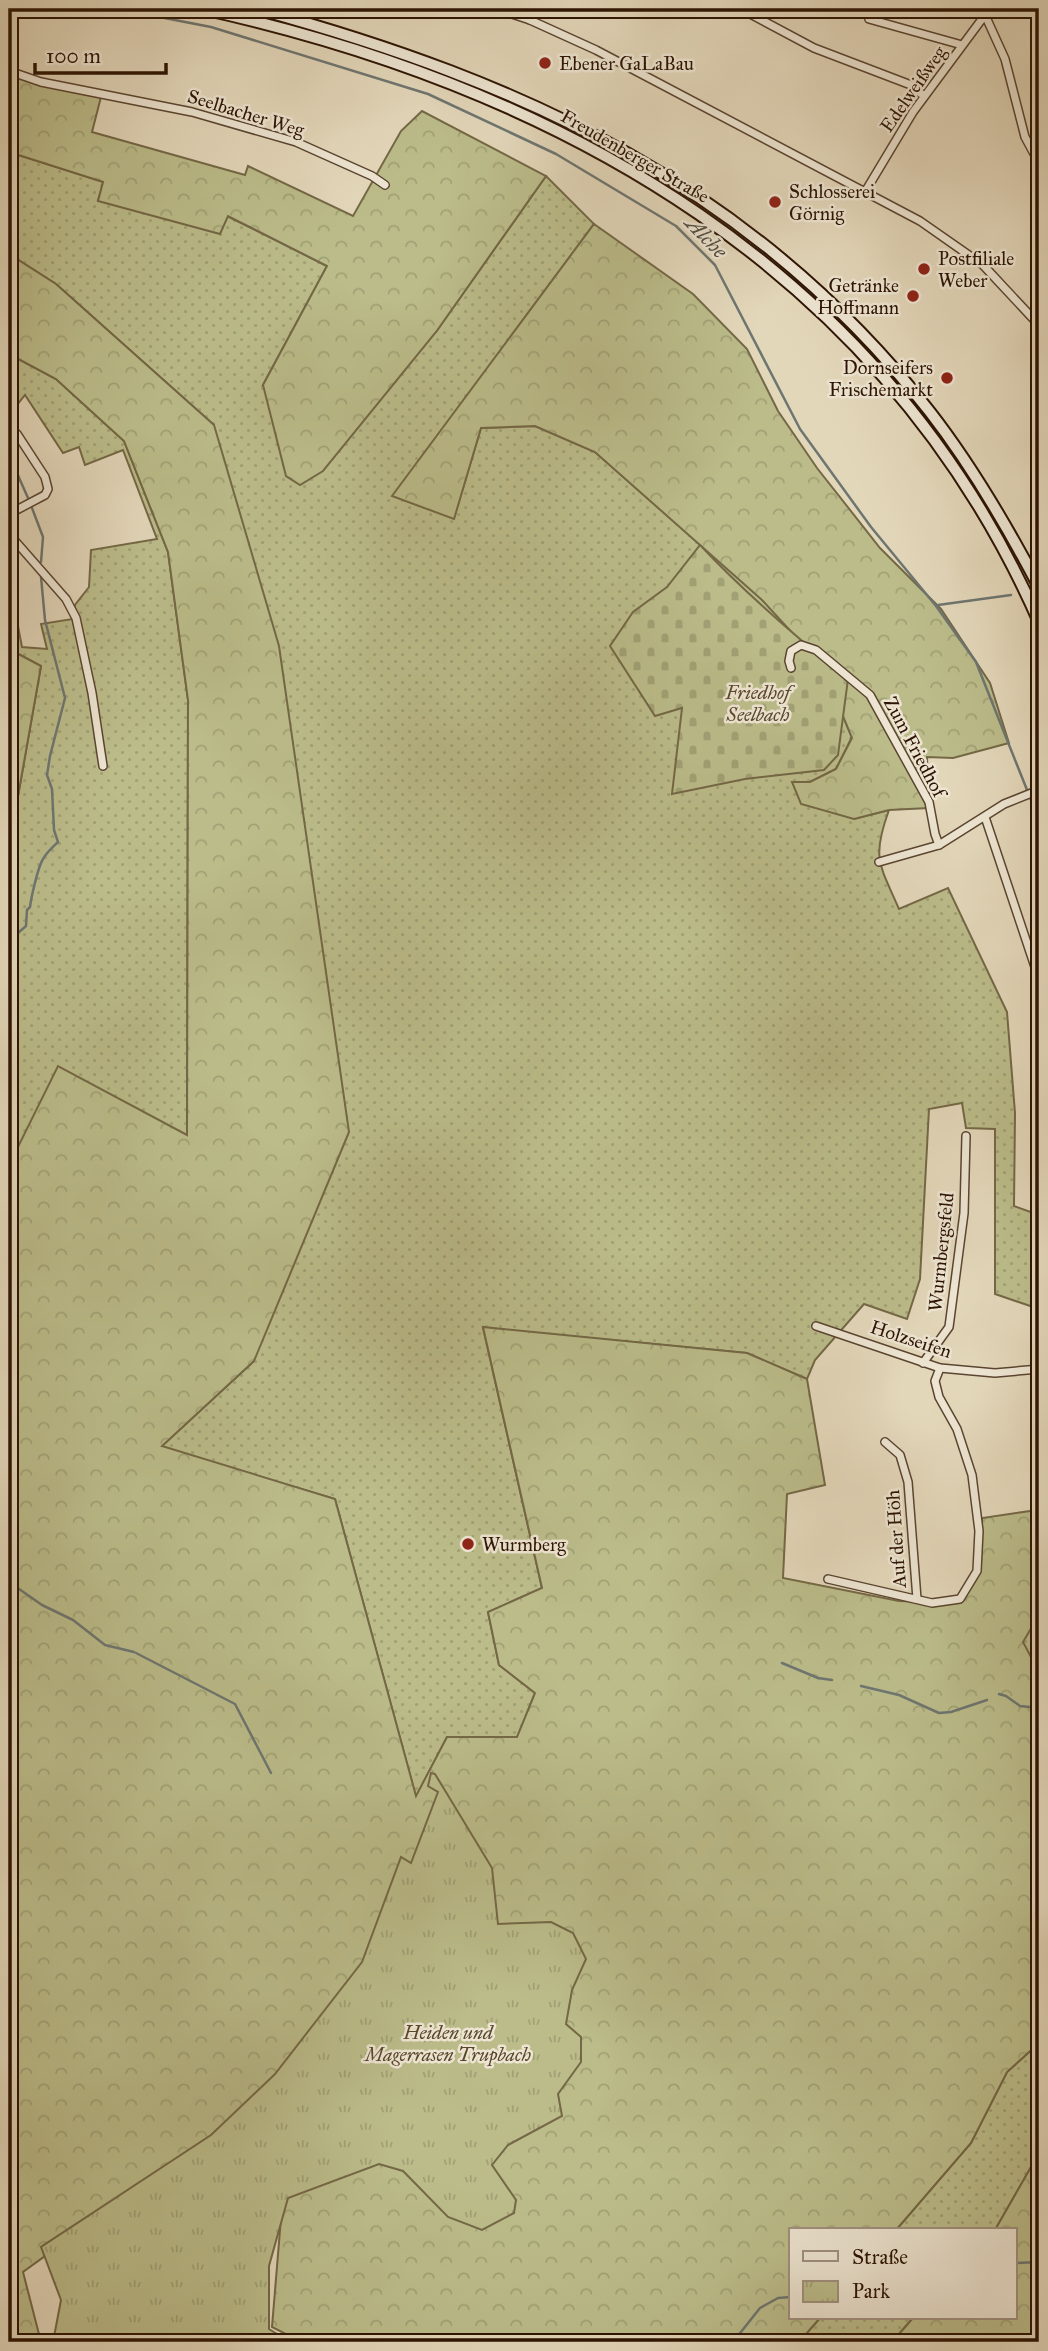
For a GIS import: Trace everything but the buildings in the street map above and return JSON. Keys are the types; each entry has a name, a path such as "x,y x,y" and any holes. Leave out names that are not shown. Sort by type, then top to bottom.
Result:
{"main road":[{"name":"Freudenberger Straße","path":"203,9 377,58 512,110 635,172 744,245 798,290 849,339 914,413 982,511 1039,622"},
{"name":"Freudenberger Straße","path":"257,9 379,45 491,86 541,108 616,147 714,207 806,279 908,385 963,458 1039,587"}],"street":[{"path":"497,9 530,20 596,50 920,221 972,256 1009,291 1039,325"},
{"path":"530,20 535,9"},
{"path":"741,9 814,48 911,85 924,96"},
{"name":"Edelweißweg","path":"865,192 924,96 962,45 982,12 993,9"},
{"path":"982,12 1005,60 1025,137 1039,163"},
{"path":"869,19 962,45"},
{"name":"Seelbacher Weg","path":"9,71 41,82 192,112 296,142 372,176 385,185"},
{"path":"9,513 45,495 48,489 45,477 17,435"},
{"path":"9,534 65,599 76,618 92,693 103,766"},
{"name":"Zum Friedhof","path":"791,668 791,651 801,645 807,645 870,695 929,802 939,845"},
{"path":"879,862 939,845 1004,804 1032,792"},
{"path":"985,817 1039,979"},
{"name":"Wurmbergsfeld","path":"923,1363 949,1327 964,1213 966,1136"},
{"name":"Holzseifen","path":"816,1326 940,1368 995,1373 1039,1368"},
{"name":"Auf der Höh","path":"828,1579 932,1603 960,1599 977,1571 979,1531 972,1475 957,1429 939,1398 935,1381 940,1368"},
{"name":"Auf der Höh","path":"885,1442 900,1455 908,1482 916,1599"}],"green space":[{"path":"9,71 102,93 92,132 245,175 248,166 353,216 401,131 422,111 546,176 436,332 323,471 300,485 286,476 263,385 327,266 228,216 220,234 98,201 103,182 9,152"},
{"path":"9,152 104,182 98,200 219,233 227,216 327,266 263,385 436,332 546,176 594,224 393,496 454,518 481,428 535,426 595,452 763,600 798,639 840,709 852,737 836,769 810,782 854,819 889,810 880,840 880,861 899,909 948,888 1007,1012 1015,1113 1014,1206 1039,1215 1039,1309 995,1294 995,1129 966,1128 962,1103 929,1109 920,1279 907,1319 864,1304 815,1360 807,1379 747,1353 483,1328 542,1588 488,1612 499,1665 535,1693 518,1737 447,1737 416,1797 335,1499 161,1447 254,1361 214,425 56,284 9,254"},
{"path":"594,224 693,294 747,349 778,411 817,468 880,548 941,609 990,683 1009,743 953,758 927,757 929,808 889,810 854,819 801,804 792,782 810,782 836,769 852,738 840,709 798,639 762,600 595,452 535,426 481,428 454,519 392,496"},
{"path":"9,254 56,284 214,425 279,646 349,1132 254,1361 162,1446 335,1499 416,1796 447,1737 517,1737 535,1693 499,1665 488,1612 542,1588 483,1327 747,1353 807,1379 825,1485 787,1494 783,1578 899,1601 961,1603 981,1566 982,1518 1030,1511 1039,1504 1039,1615 1023,1642 1039,1672 1039,2043 1007,2072 971,2143 898,2228 789,2228 789,2320 818,2320 799,2342 301,2342 272,2327 282,2206 484,1939 23,2272 41,2342 9,2342 9,1165 58,1066 187,1135 188,700 168,552 124,441 56,379 9,354"},
{"path":"9,354 56,379 124,441 168,552 188,700 187,1136 9,1165 9,847 41,666 9,649 9,580 22,647 47,649 41,624 73,619 75,605 89,587 91,550 157,539 123,450 85,465 79,447 63,453 25,395 9,415"},
{"name":"Friedhof Seelbach","path":"700,545 772,615 848,679 838,755 824,770 745,779 672,794 682,708 655,716 610,646 633,612 667,587"},
{"path":"9,649 41,666 9,847"},
{"path":"1039,1615 1039,1672 1022,1642"},
{"name":"Heiden und Magerrasen Trupbach","path":"431,1773 435,1774 492,1868 498,1924 551,1922 573,1933 586,1959 572,1990 566,2024 581,2037 581,2062 558,2094 562,2116 508,2145 492,2165 516,2200 514,2213 482,2230 448,2217 403,2171 379,2164 288,2198 269,2266 269,2329 290,2342 53,2342 61,2300 41,2247 211,2135 275,2074 362,1962 401,1857 411,1863 438,1792 428,1786"},
{"path":"1039,2043 1039,2153 996,2228 898,2228 971,2143 1007,2072"},
{"path":"1039,2153 1039,2342 892,2342 911,2320 1016,2320 1016,2228 996,2228"},
{"path":"818,2320 911,2320 892,2342 799,2342"}],"waterway":[{"name":"Alche","path":"118,9 211,27 428,94 556,154 676,226 715,265 800,429 871,527 936,606 976,662 1039,820"},
{"path":"9,455 28,498"},
{"path":"32,508 43,537 41,562"},
{"path":"9,961 18,933 26,926 27,910 41,863 58,842 54,830 52,789 47,775 65,698 45,620 41,577"},
{"path":"938,605 1011,595"},
{"path":"9,1017 13,1048 9,1058"},
{"path":"9,1582 42,1605 73,1620 105,1645 134,1652"},
{"path":"136,1653 235,1704 271,1773"},
{"path":"782,1663 818,1678 832,1680"},
{"path":"861,1686 899,1695 939,1713 951,1712 987,1700"},
{"path":"999,1694 1020,1706 1039,1708"},
{"path":"1016,2263 1039,2262"},
{"path":"733,2342 760,2308 778,2298 789,2297"},
{"path":"659,2335 665,2342"}],"place":[{"name":"Ebener GaLaBau","path":"545,63"},
{"name":"Schlosserei Görnig","path":"775,202"},
{"name":"Postfiliale Weber","path":"924,269"},
{"name":"Getränke Hoffmann","path":"913,296"},
{"name":"Dornseifers Frischemarkt","path":"947,378"},
{"name":"Wurmberg","path":"468,1544"}]}
